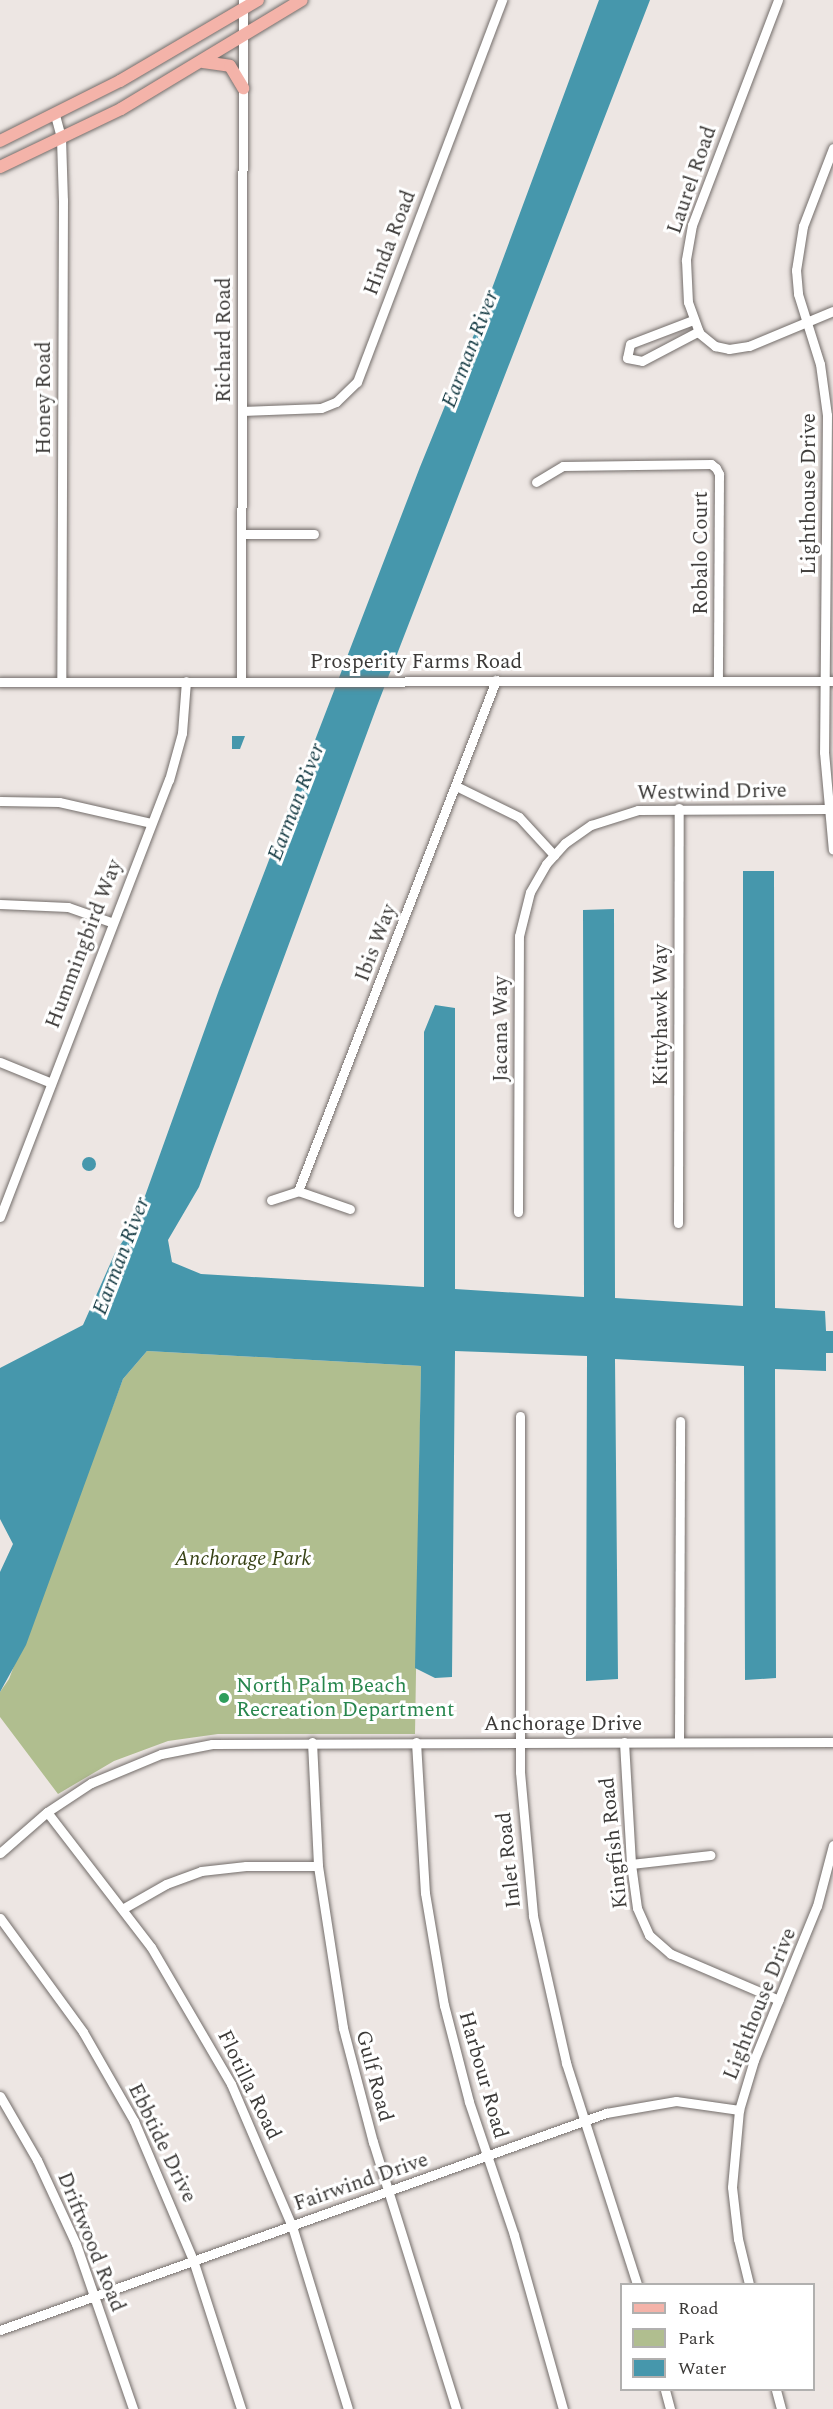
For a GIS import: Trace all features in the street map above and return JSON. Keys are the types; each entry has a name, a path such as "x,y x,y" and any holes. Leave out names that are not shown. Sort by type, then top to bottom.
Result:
{"main road":[{"path":"0,141 55,115 243,5 258,0"},
{"path":"0,167 121,109 203,62 302,0"},
{"path":"203,62 230,66 243,88"}],"street":[{"name":"Hinda Road","path":"242,411 321,408 341,399 357,382 502,0"},
{"name":"Laurel Road","path":"699,332 693,320 686,281 692,225 778,0"},
{"name":"Richard Road","path":"241,681 243,5"},
{"name":"Honey Road","path":"55,115 61,138 61,682"},
{"name":"Lighthouse Drive","path":"833,148 798,245 797,282 820,363 827,416 830,681 827,809 833,850"},
{"path":"693,320 630,344 627,358 642,361 699,332 715,346 736,350 833,311"},
{"name":"Robalo Court","path":"537,482 563,466 711,464 716,468 719,474 718,681"},
{"path":"242,534 314,534"},
{"name":"Ibis Way","path":"298,1191 496,680"},
{"name":"Hummingbird Way","path":"0,1217 111,922 151,823 182,733 186,681"},
{"name":"Prosperity Farms Road","path":"0,682 830,681"},
{"path":"456,786 519,818 554,855"},
{"path":"0,801 67,803 151,823"},
{"name":"Kittyhawk Way","path":"678,1222 679,808"},
{"name":"Westwind Drive","path":"554,855 580,832 602,820 638,810 827,809"},
{"name":"Jacana Way","path":"518,1212 519,936 530,892 554,855"},
{"path":"0,904 68,907 111,922"},
{"path":"0,1062 50,1082"},
{"path":"0,1186 10,1190"},
{"path":"270,1200 298,1191 351,1209"},
{"name":"Inlet Road","path":"520,1416 522,1820 533,1916 554,2016 637,2283"},
{"path":"679,1742 680,1421"},
{"name":"Gulf Road","path":"312,1742 318,1866 343,2028 389,2191 456,2409"},
{"name":"Harbour Road","path":"416,1742 420,1843 433,1949 456,2054 538,2315 563,2409"},
{"name":"Kingfish Road","path":"624,1742 631,1864 639,1915 659,1945 779,2000"},
{"name":"Anchorage Drive","path":"0,1853 47,1812 98,1779 162,1754 212,1744 833,1742"},
{"name":"Flotilla Road","path":"47,1812 124,1908 212,2048 253,2129 291,2226 348,2409"},
{"name":"Lighthouse Drive","path":"749,2283 738,2239 732,2187 739,2110 754,2060 817,1906 833,1845"},
{"path":"631,1864 710,1855"},
{"path":"124,1908 166,1884 201,1872 246,1866 318,1866"},
{"name":"Ebbtide Drive","path":"0,1918 52,1987 111,2079 155,2165 193,2260 240,2409"},
{"name":"Driftwood Road","path":"0,2096 57,2201 95,2295 132,2409"},
{"name":"Fairwind Drive","path":"0,2330 585,2122 652,2103 700,2102 739,2110"},
{"path":"665,2391 670,2409"},
{"path":"776,2391 781,2409"}],"green space":[{"name":"Anchorage Park","path":"147,1351 421,1366 415,1734 218,1734 168,1741 114,1761 58,1794 0,1717 0,1692 9,1679 123,1379"}],"water":[{"name":"Earman River","path":"599,0 650,0 377,706 199,1187 168,1240 172,1262 201,1274 424,1287 424,1032 435,1005 455,1008 455,1289 584,1297 583,910 614,909 615,1298 743,1306 743,871 774,871 775,1308 825,1311 826,1331 833,1331 833,1353 826,1353 826,1371 775,1369 776,1678 745,1680 744,1366 615,1359 618,1679 586,1681 587,1356 455,1351 452,1677 435,1678 415,1668 421,1366 147,1351 123,1379 26,1645 0,1692 0,1572 13,1544 0,1519 0,1368 83,1325 115,1253 136,1221 219,990 420,467 484,310"},
{"path":"232,736 245,736 240,749 232,749"},
{"path":"89,1157 94,1159 96,1164 94,1169 89,1171 84,1169 82,1164 84,1159"}],"place":[{"name":"North Palm Beach Recreation Department","path":"224,1698"}]}
